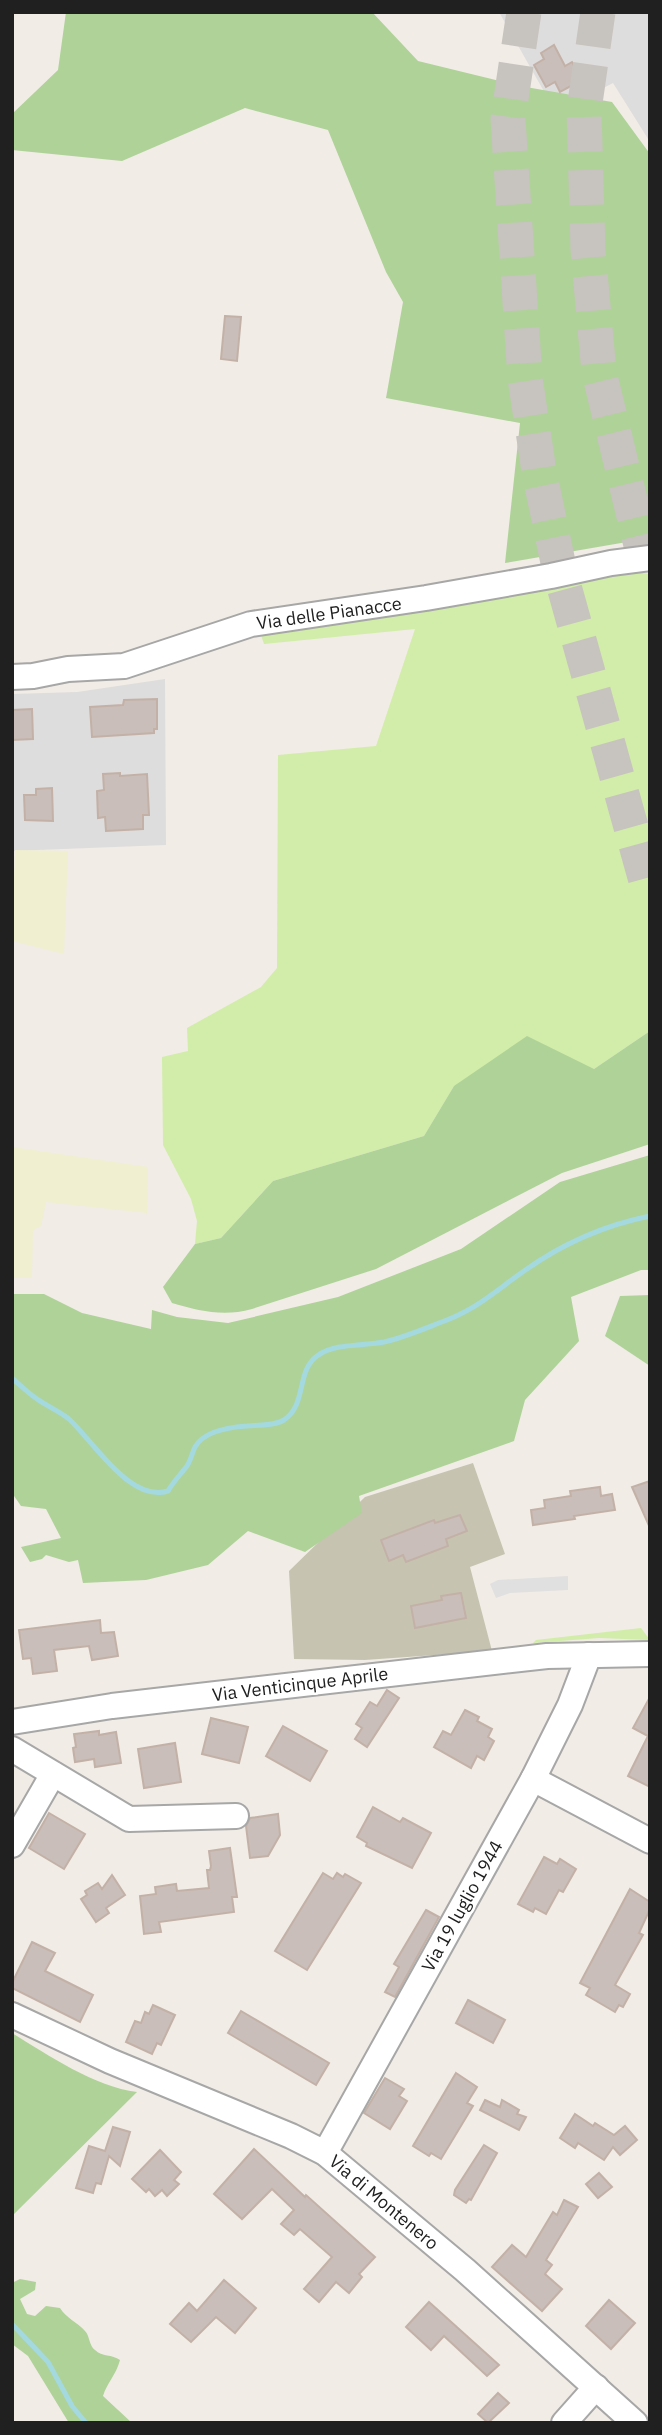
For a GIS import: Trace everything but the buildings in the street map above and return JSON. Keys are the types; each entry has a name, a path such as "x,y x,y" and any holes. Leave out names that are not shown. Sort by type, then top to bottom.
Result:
{"street":[{"name":"Via delle Pianacce","path":"12,677 33,676 68,668 124,666 251,624 426,598 650,558"},
{"name":"Via Venticinque Aprile","path":"12,1722 112,1706 547,1656 650,1654"},
{"name":"Via 19 luglio 1944","path":"325,2153 533,1779 570,1705 589,1655"},
{"path":"12,1749 129,1819 236,1816"},
{"path":"12,1844 53,1774"},
{"path":"533,1779 650,1841"},
{"name":"Via di Montenero","path":"12,2015 110,2061 291,2136 325,2153 465,2270 635,2423"},
{"path":"564,2423 596,2387"}],"shaded area":[{"path":"499,12 650,12 650,142 613,83 592,94 546,95"},
{"path":"165,679 166,845 12,851 12,694 77,692"},
{"path":"473,1463 505,1554 470,1567 492,1651 365,1660 294,1659 289,1571 365,1497"},
{"path":"568,1576 568,1590 510,1593 496,1598 490,1584 498,1580"}],"green space":[{"path":"66,12 372,12 418,61 520,86 612,102 650,154 650,538 505,563 520,423 386,398 403,302 386,272 328,130 245,108 122,161 12,150 12,114 58,70"},
{"path":"629,571 650,574 650,1031 594,1069 454,1086 424,1136 273,1181 221,1238 195,1244 197,1221 191,1199 163,1145 162,1057 188,1051 187,1028 261,987 277,968 278,755 376,746 415,629 264,644 259,629"},
{"path":"15,850 68,851 64,954 12,941"},
{"path":"650,1031 650,1144 562,1173 376,1269 252,1309 221,1313 192,1308 172,1303 163,1287 195,1244 221,1238 273,1181 424,1136 454,1086 527,1036 594,1069"},
{"path":"12,1147 148,1167 147,1213 46,1202 41,1226 33,1230 32,1278 12,1278"},
{"path":"650,1155 650,1270 641,1270 571,1297 579,1341 525,1400 514,1441 359,1496 362,1513 305,1552 248,1531 208,1565 146,1580 83,1583 78,1560 69,1562 46,1555 30,1562 21,1547 61,1538 46,1509 21,1506 12,1493 12,1294 44,1294 82,1313 151,1329 152,1310 177,1317 228,1323 338,1297 461,1249 560,1182"},
{"path":"650,1295 650,1366 605,1336 620,1296"},
{"path":"641,1628 650,1640 599,1638 533,1643 536,1640"},
{"path":"12,2033 88,2077 137,2092 12,2216"},
{"path":"20,2279 36,2282 35,2290 20,2299 27,2314 35,2316 46,2306 60,2308 85,2331 95,2350 120,2360 103,2396 132,2423 69,2423 28,2356 12,2344 12,2283"}],"waterway":[{"path":"12,1378 34,1397 69,1419 126,1479 140,1488 154,1492 168,1491 187,1466 195,1447 205,1437 226,1429 280,1422 291,1414 310,1362 324,1352 340,1347 391,1340 452,1318 474,1306 538,1261 569,1244 600,1230 650,1216"},
{"path":"12,2324 48,2362 72,2406 86,2423"}],"tunnel":[{"path":"524,12 508,119 525,378 539,471 560,572 650,895"},
{"path":"598,12 584,110 588,250 599,372 650,582"}]}
